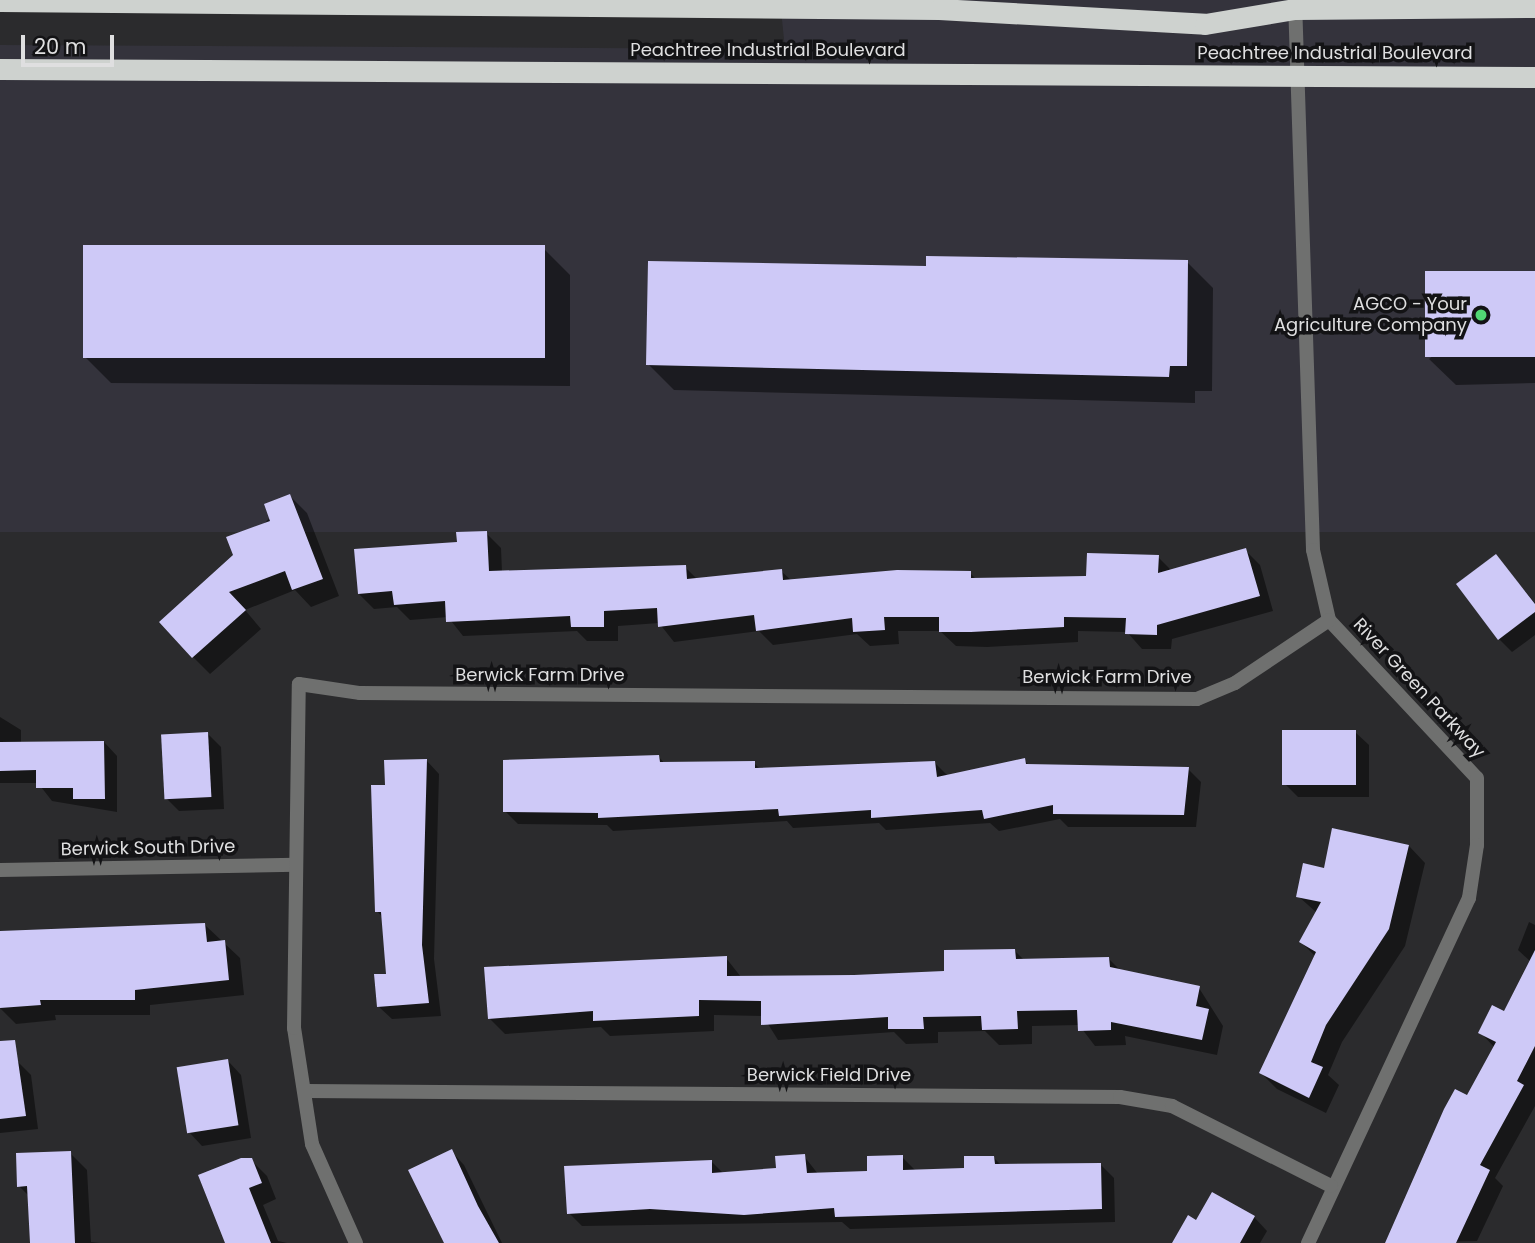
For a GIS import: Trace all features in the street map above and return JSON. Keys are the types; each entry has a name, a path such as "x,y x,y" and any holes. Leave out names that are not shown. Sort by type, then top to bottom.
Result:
{"highway":[{"name":"Peachtree Industrial Boulevard","path":"0,1 939,9 1205,24 1295,4 1535,8"},
{"name":"Peachtree Industrial Boulevard","path":"0,69 1535,77"}],"street":[{"name":"River Green Parkway","path":"1295,4 1295,76 1313,550 1329,620 1477,778 1477,832 1469,898 1331,1186 1308,1243"},
{"name":"Berwick Farm Drive","path":"356,1243 312,1144 306,1091 294,1028 299,684 360,693 1197,699 1235,683 1329,620"},
{"name":"Berwick South Drive","path":"0,870 296,865"},
{"name":"Berwick Field Drive","path":"306,1091 1120,1097 1172,1106 1331,1186"}],"shaded area":[{"path":"780,0 1535,0 1535,532 0,532 0,45 785,49"}],"building":[{"path":"83,245 545,245 545,358 83,358"},
{"path":"926,256 1188,260 1187,366 1170,366 1169,377 646,365 648,261 926,266"},
{"name":"AGCO - Your Agriculture Company","path":"1425,271 1535,271 1535,357 1425,357"},
{"path":"290,494 323,579 292,590 285,571 229,592 246,610 192,658 159,622 233,555 226,537 270,521 264,504"},
{"path":"487,531 489,571 686,565 687,579 782,569 783,580 897,570 971,571 971,578 1086,576 1087,553 1159,555 1158,573 1246,548 1260,596 1157,625 1157,635 1125,634 1126,618 1064,617 1064,627 971,632 939,632 939,617 884,617 885,630 853,632 852,618 756,631 754,615 658,627 657,608 604,611 604,627 571,627 570,616 446,622 445,601 394,605 392,591 358,594 354,549 457,542 456,532"},
{"path":"1496,554 1535,604 1535,612 1498,640 1456,584"},
{"path":"1282,730 1356,730 1356,785 1282,785"},
{"path":"208,732 211,797 164,799 161,734"},
{"path":"104,741 105,799 73,799 73,788 36,788 36,770 0,771 0,742"},
{"path":"659,755 660,762 755,761 755,768 935,761 937,777 1025,758 1026,764 1189,767 1184,815 1053,814 1053,805 984,819 982,810 871,818 871,810 779,816 778,809 598,818 598,813 503,812 503,760"},
{"path":"427,759 422,945 429,1003 377,1007 374,974 386,974 381,912 375,912 371,785 385,785 384,760"},
{"path":"1332,828 1409,845 1389,929 1326,1025 1311,1062 1323,1067 1309,1098 1259,1073 1316,952 1299,942 1321,902 1296,897 1303,863 1324,868"},
{"path":"205,923 207,942 225,940 229,980 135,990 135,1000 40,1000 41,1005 0,1008 0,931"},
{"path":"1015,949 1016,959 1109,957 1110,967 1200,986 1196,1006 1209,1009 1202,1040 1111,1022 1111,1030 1078,1031 1077,1010 1017,1011 1018,1029 982,1030 981,1016 923,1017 924,1029 888,1029 888,1017 761,1025 761,1001 699,1000 699,1016 593,1021 593,1011 488,1019 484,967 727,956 727,976 854,975 944,971 944,950"},
{"path":"1535,950 1535,1046 1517,1081 1524,1085 1480,1165 1490,1170 1456,1243 1385,1243 1455,1089 1467,1095 1496,1042 1478,1033 1492,1005 1504,1011"},
{"path":"15,1040 26,1116 0,1119 0,1041"},
{"path":"228,1059 238,1125 187,1133 177,1067"},
{"path":"452,1149 478,1206 499,1243 444,1243 408,1170"},
{"path":"71,1151 75,1243 30,1243 27,1186 17,1187 16,1153"},
{"path":"805,1154 807,1173 867,1171 867,1156 903,1155 903,1170 964,1168 964,1156 994,1156 995,1164 1101,1163 1102,1209 835,1217 834,1208 744,1215 650,1209 567,1214 564,1166 712,1160 712,1173 776,1168 775,1156"},
{"path":"241,1158 252,1158 262,1183 249,1188 271,1243 225,1243 198,1175"},
{"path":"1212,1192 1255,1216 1240,1243 1172,1243 1188,1215 1196,1220"}],"place":[{"name":"AGCO - Your Agriculture Company","path":"1481,315"}]}
